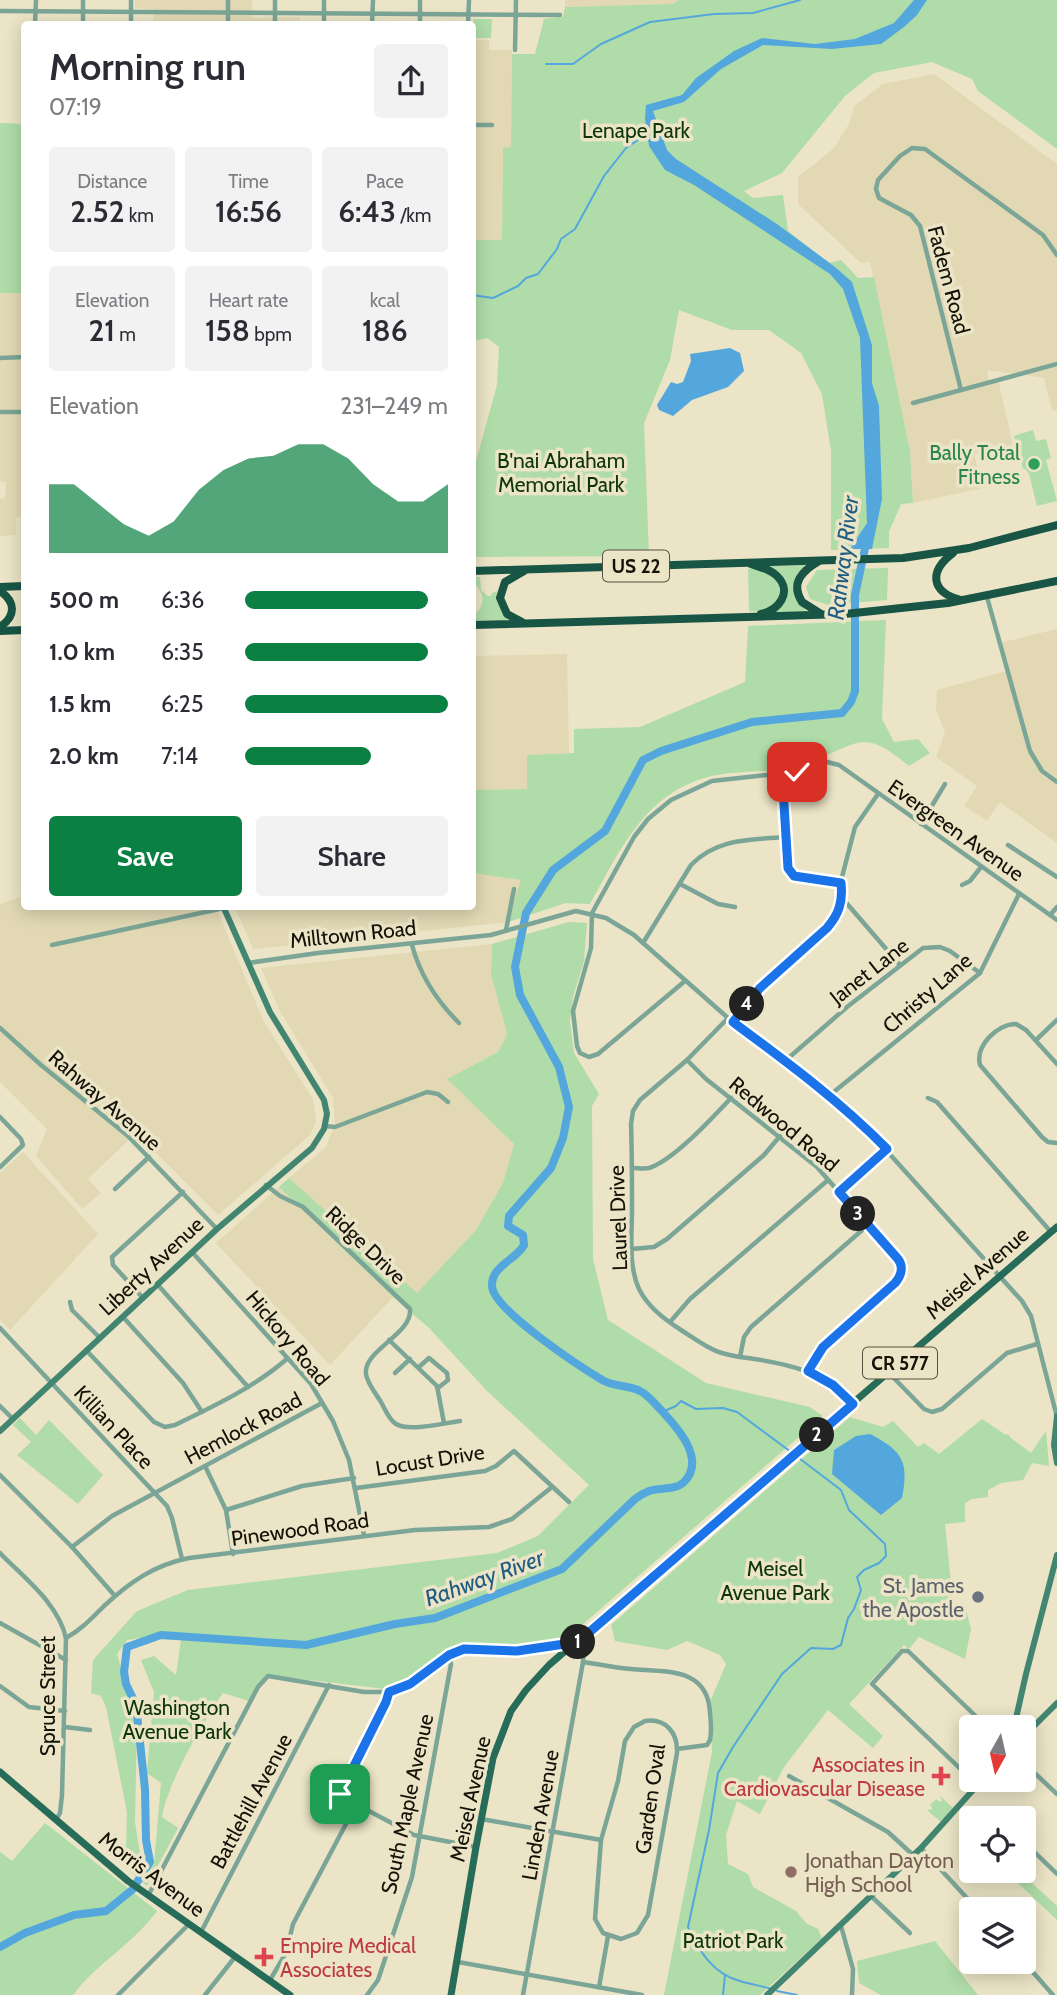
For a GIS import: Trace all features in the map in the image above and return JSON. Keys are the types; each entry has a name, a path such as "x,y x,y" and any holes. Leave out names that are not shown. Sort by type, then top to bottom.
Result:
{"highway":[{"name":"US 22","path":"476,571 911,557 955,551 1057,526"},
{"path":"955,551 940,564 936,580 944,593 963,601"},
{"path":"821,560 802,572 797,590 804,605 825,615"},
{"path":"745,562 774,574 783,589 778,607 752,617"},
{"path":"527,570 505,582 500,598 507,614 529,624"},
{"path":"476,625 864,613 963,601 1057,580"},
{"path":"0,589 21,586"},
{"path":"0,589 10,600 13,609 9,620 0,629"},
{"path":"0,629 21,630"}],"main road":[{"name":"Meisel Avenue","path":"451,1995 493,1758 511,1711 526,1690 550,1665 1054,1229"},
{"name":"Morris Avenue","path":"0,1772 128,1881 287,1994"}],"street":[{"path":"36,0 36,21"},
{"path":"83,0 83,21"},
{"path":"131,0 131,21"},
{"path":"228,0 228,21"},
{"path":"275,0 275,21"},
{"path":"324,0 324,21"},
{"path":"372,21 373,0"},
{"path":"420,0 420,21"},
{"path":"468,21 469,0"},
{"path":"515,51 516,0"},
{"path":"0,12 560,15"},
{"path":"476,125 492,125"},
{"name":"Fadem Road","path":"961,390 919,224 911,215 879,198 876,189 878,180 905,152 916,147 925,149 1043,235 1057,255"},
{"path":"0,358 21,357"},
{"path":"913,403 1057,364"},
{"path":"0,412 21,412"},
{"path":"986,597 1030,751 1042,771 1057,782"},
{"name":"Evergreen Avenue","path":"782,773 802,771 827,762 839,765 1057,920"},
{"path":"685,981 598,1054 589,1057 580,1053 576,1046 574,1004 591,948 592,913 634,837 648,819 671,800 712,781 782,773 788,868 794,876 841,883"},
{"path":"921,824 945,784"},
{"path":"878,794 855,827 841,883 843,899 900,965"},
{"path":"643,943 696,860 715,847 735,841 785,837"},
{"path":"1008,845 1057,877"},
{"path":"962,885 970,881 981,867"},
{"path":"680,884 718,904 735,907"},
{"path":"506,930 514,889"},
{"name":"Christy Lane","path":"830,1095 979,973 1019,894"},
{"name":"Laurel Drive","path":"843,899 835,919 827,928 760,988 731,1020 636,1105 631,1124 632,1249 640,1292 649,1304 670,1322 718,1354 788,1364 808,1371 833,1385 853,1404"},
{"path":"1050,915 1057,907"},
{"path":"52,945 210,910"},
{"path":"225,910 270,1012 323,1097 325,1126 335,1127 427,1092 438,1094 448,1102"},
{"name":"Milltown Road","path":"248,963 491,935 576,911 592,913 621,925 731,1020 858,1119 1000,1276 1027,1308 1057,1417"},
{"path":"412,944 425,979 459,1023"},
{"name":"Janet Lane","path":"785,1061 923,948 940,947 950,951 979,973"},
{"path":"1036,1040 1057,1020"},
{"path":"1057,1064 1020,1025 1004,1025 981,1047 979,1061 1042,1138 1057,1143"},
{"name":"Rahway Avenue","path":"0,1028 34,1060 128,1136 217,1229"},
{"name":"Redwood Road","path":"687,1060 817,1167 901,1263 900,1276 895,1283 823,1347 808,1371"},
{"path":"632,1168 648,1168 664,1160 714,1116 730,1098"},
{"path":"928,1098 937,1102 1054,1229"},
{"path":"0,1117 23,1144 0,1167"},
{"name":"Liberty Avenue","path":"0,1431 99,1336 266,1185 312,1148 325,1126"},
{"path":"632,1249 654,1247 667,1239 764,1155 780,1136"},
{"path":"839,1192 887,1149"},
{"path":"115,1189 149,1157"},
{"path":"670,1322 690,1299 828,1180"},
{"name":"Ridge Drive","path":"266,1185 280,1196 303,1207 410,1309 408,1322 368,1363 366,1371 389,1416 403,1427 460,1421"},
{"path":"143,1298 113,1265 112,1257 183,1192"},
{"path":"740,1357 744,1337 751,1327 868,1225"},
{"name":"Hickory Road","path":"192,1252 312,1384 343,1442 354,1478 364,1535"},
{"path":"157,1284 248,1387"},
{"path":"70,1302 72,1310 99,1336"},
{"path":"123,1317 183,1383 202,1412"},
{"name":"Killian Place","path":"0,1328 156,1494 170,1512 182,1559"},
{"path":"389,1340 438,1388 444,1423"},
{"path":"889,1373 924,1409 932,1412 942,1409 1007,1353 1037,1344"},
{"path":"86,1349 158,1425 172,1427 267,1376 288,1358"},
{"path":"419,1367 429,1358 447,1373 448,1380 438,1388"},
{"path":"396,1373 410,1359"},
{"name":"Hemlock Road","path":"72,1547 112,1516 322,1403"},
{"path":"0,1406 13,1419"},
{"path":"1057,1417 1054,1445 1057,1463"},
{"name":"Locust Drive","path":"356,1488 485,1471 496,1466 514,1451 569,1502"},
{"path":"205,1466 226,1510 233,1554"},
{"path":"0,1475 72,1547 115,1596"},
{"path":"226,1510 302,1486 354,1478"},
{"name":"Pinewood Road","path":"66,1638 82,1628 140,1575 164,1564 182,1559 364,1535 489,1527 512,1519 552,1487"},
{"name":"Spruce Street","path":"0,1553 54,1609 62,1621 66,1638 62,1795 56,1820"},
{"path":"1017,1715 1057,1555"},
{"path":"0,1623 66,1660"},
{"path":"145,1894 258,1687 268,1676 371,1692 389,1692 416,1680 449,1655 470,1648 517,1651 578,1642"},
{"name":"Linden Avenue","path":"523,1995 583,1662 584,1651 578,1642"},
{"path":"959,1765 872,1684 902,1651 908,1651 975,1715"},
{"name":"South Maple Avenue","path":"367,1995 378,1980 408,1889 420,1838 451,1664 449,1655"},
{"path":"583,1662 680,1673 697,1682 709,1703 710,1740 707,1745 677,1749"},
{"name":"Battlehill Avenue","path":"200,1932 329,1685"},
{"path":"0,1686 29,1707 65,1711"},
{"path":"389,1692 340,1794 342,1798 420,1838 476,1846"},
{"path":"1036,1724 1057,1703"},
{"name":"Garden Oval","path":"645,1721 659,1721 673,1732 677,1749 648,1916 642,1928 632,1937 621,1940 608,1936 599,1929 595,1919 601,1840 618,1781 625,1741 630,1731 645,1721"},
{"path":"65,1727 90,1730"},
{"path":"1036,1774 1057,1794"},
{"path":"789,1776 888,1832 913,1856"},
{"path":"767,1995 921,1848 967,1792"},
{"path":"270,1981 286,1952 293,1924 356,1805"},
{"path":"481,1819 601,1840"},
{"path":"921,1848 966,1897"},
{"path":"1036,1854 1057,1874"},
{"path":"872,1896 910,1933"},
{"path":"118,1995 189,1924"},
{"path":"841,1926 853,1969 852,1995"},
{"path":"599,1987 608,1936"},
{"path":"205,1995 235,1956"},
{"path":"458,1962 642,1995"},
{"path":"1035,1974 1053,1995"}],"shaded area":[{"path":"135,0 252,0 252,18 300,17 300,21 153,21 154,9 135,8"},
{"path":"565,0 679,0 672,4 565,7"},
{"path":"476,40 489,40 489,50 512,50 511,148 503,148 502,240 476,240"},
{"path":"934,74 1057,164 1057,410 1052,411 1044,378 987,370 989,381 998,379 1013,445 974,454 983,488 913,503 910,451 870,262 861,263 798,204 798,177 833,149 849,124 854,106 883,84"},
{"path":"0,293 21,293 21,516 16,517 16,535 0,536 0,499 5,498 6,482 0,481"},
{"path":"1057,629 1057,843 1000,802 987,821 964,806 977,786 936,757 945,733 936,710 937,690 1007,671 1000,643"},
{"path":"567,654 569,753 527,755 527,789 476,790 476,656"},
{"path":"476,873 522,880 508,922 253,949 236,910 476,910"},
{"path":"21,897 21,910 202,910 205,915 217,910 264,1022 313,1099 316,1121 310,1135 218,1215 136,1133 88,1179 101,1193 82,1209 36,1156 47,1129 0,1082 0,904"},
{"path":"492,944 491,974 507,1034 498,1052 447,1079 514,1144 503,1183 476,1230 417,1294 289,1178 326,1147 335,1124 333,1098 281,1013 261,968"},
{"path":"23,1152 98,1234 10,1330 0,1320 0,1173"},
{"path":"279,1187 393,1297 330,1365 216,1243"}],"green space":[{"name":"Lenape Park","path":"679,0 1057,0 1057,149 978,91 972,79 932,62 874,73 845,96 782,173 744,191 753,198 783,195 788,231 829,263 841,260 858,278 874,277 910,451 913,503 901,504 889,532 889,548 831,550 831,451 822,394 801,353 769,330 732,330 679,310 670,360 644,423 649,556 476,557 476,461 497,385 499,347 487,338 476,340 476,240 502,240 503,148 511,147 512,54 535,54 544,19 563,17 565,7 672,4"},
{"path":"492,19 491,38 476,38 476,21 473,21"},
{"path":"0,123 21,124 21,293 0,293"},
{"name":"Bally Total Fitness","path":"1033,430 1036,441 1046,439 1051,458 1046,460 1057,501 1037,506 1029,474 1023,469 1014,436"},
{"path":"805,565 800,571 798,602 807,612 778,613 776,611 783,604 786,594 768,566"},
{"path":"888,568 887,600 828,605 810,599 806,587 817,570"},
{"path":"748,569 770,574 779,586 780,599 764,612 749,611"},
{"path":"476,577 480,577 481,590 488,596 497,591 496,600 509,620 476,621 476,613 482,603 480,590 476,585"},
{"path":"886,620 882,719 894,742 918,739 930,753 909,766 881,747 862,742 802,766 727,773 693,782 654,807 639,824 625,842 590,904 566,903 508,922 521,880 476,873 476,790 527,789 527,755 574,753 574,729 640,727 745,682 748,626"},
{"name":"Washington Avenue Park","path":"569,922 587,923 584,961 573,997 570,1021 574,1053 599,1094 592,1106 593,1259 608,1320 706,1383 810,1407 823,1416 560,1644 460,1650 393,1690 268,1675 249,1701 223,1693 196,1736 165,1803 162,1817 178,1828 147,1886 142,1882 154,1864 161,1783 147,1773 154,1692 141,1660 154,1656 176,1675 181,1640 127,1640 117,1654 137,1723 135,1822 142,1866 136,1877 118,1859 126,1849 127,1812 106,1707 101,1696 91,1693 93,1660 137,1611 188,1590 497,1553 538,1536 589,1485 487,1391 429,1328 279,1187 289,1178 417,1293 476,1230 503,1183 514,1144 447,1079 498,1052 507,1034 491,974 492,944"},
{"path":"850,1417 883,1427 893,1421 918,1447 924,1443 939,1454 982,1419 1008,1434 1031,1453 1046,1431 1049,1466 1032,1463 1023,1480 1001,1483 988,1490 988,1497 972,1499 965,1503 965,1522 945,1524 953,1603 966,1610 971,1629 965,1659 919,1637 909,1649 904,1645 849,1704 883,1736 873,1748 828,1710 784,1767 760,1814 737,1801 726,1835 728,1864 748,1874 753,1887 796,1911 806,1923 818,1929 822,1938 760,1995 664,1995 712,1752 710,1702 726,1664 720,1655 687,1641 667,1650 615,1641 611,1625"},
{"path":"20,1418 36,1435 49,1420 103,1475 78,1504 17,1455 31,1442 13,1425"},
{"path":"939,1795 953,1808 941,1822 927,1810 933,1809 930,1805 936,1799 940,1802 942,1800"},
{"path":"45,1823 157,1911 137,1934 93,1973 73,1995 0,1995 0,1852 12,1861"},
{"path":"1018,1883 1032,1883 1057,1906 1057,1920 1036,1900 1036,1897"},
{"path":"935,1941 978,1995 881,1995 859,1983 857,1961"}],"water":[{"path":"914,0 927,0 917,15 881,44 832,49 763,45 721,69 684,102 653,111 667,150 676,159 777,224 852,282 872,345 872,383 879,406 882,499 872,549 850,549 867,523 860,338 843,289 830,274 694,185 665,170 649,146 646,105 682,95 696,78 734,51 762,38 815,44 855,39 894,23"},
{"path":"730,348 740,353 744,371 728,387 692,400 673,416 659,410 657,405 671,382 683,382 691,361 690,354"},
{"path":"870,1434 890,1446 904,1466 902,1498 881,1515 832,1474 834,1450 856,1436"}],"waterway":[{"path":"546,64 573,64 601,44 650,22 714,14 753,13 800,0"},
{"path":"476,296 493,298 518,286 526,278 538,274 557,249 561,239 575,229 604,176 626,148 641,138 647,126"},
{"name":"Rahway River","path":"0,1947 25,1933 74,1915 106,1911 132,1890 150,1862 136,1705 126,1684 124,1672 127,1647 161,1635 306,1645 395,1624 435,1618 562,1569 635,1499 649,1491 680,1485 690,1473 692,1463 687,1443 674,1424 648,1397 636,1389 604,1381 559,1352 507,1309 496,1296 492,1286 495,1273 524,1245 523,1235 508,1226 509,1216 551,1168 563,1138 569,1107 559,1067 520,995 515,967 526,913 553,870 605,831 643,760 661,751 752,722 842,713 851,702 855,691 855,595 867,539"},
{"path":"662,1412 681,1401 696,1409 723,1408 737,1412 791,1452"},
{"path":"772,1989 730,1978 722,1973 702,1953 688,1927 718,1773 782,1674 811,1648 833,1649 841,1645 848,1618 861,1590 857,1577 886,1556 885,1544 849,1510 841,1490 795,1455"},
{"path":"723,1995 725,1975"},
{"path":"777,1991 797,1995"}],"place":[{"name":"Bally Total Fitness","path":"1034,464"},
{"name":"St. James the Apostle","path":"978,1597"},
{"name":"Associates in Cardiovascular Disease","path":"941,1776"},
{"name":"Jonathan Dayton High School","path":"791,1872"},
{"name":"Empire Medical Associates","path":"264,1957"}],"route":[{"path":"340,1794 389,1692 410,1684 449,1655 464,1649 517,1651 578,1642 853,1404 826,1379 808,1371 823,1347 900,1276 901,1263 839,1192 887,1149 830,1095 733,1022 760,988 827,928 835,919 843,899 841,883 794,876 788,868 782,773 797,772"}],"park label":[{"name":"B'nai Abraham Memorial Park","path":"561,472"},
{"name":"Meisel Avenue Park","path":"775,1580"},
{"name":"Patriot Park","path":"733,1940"}]}
